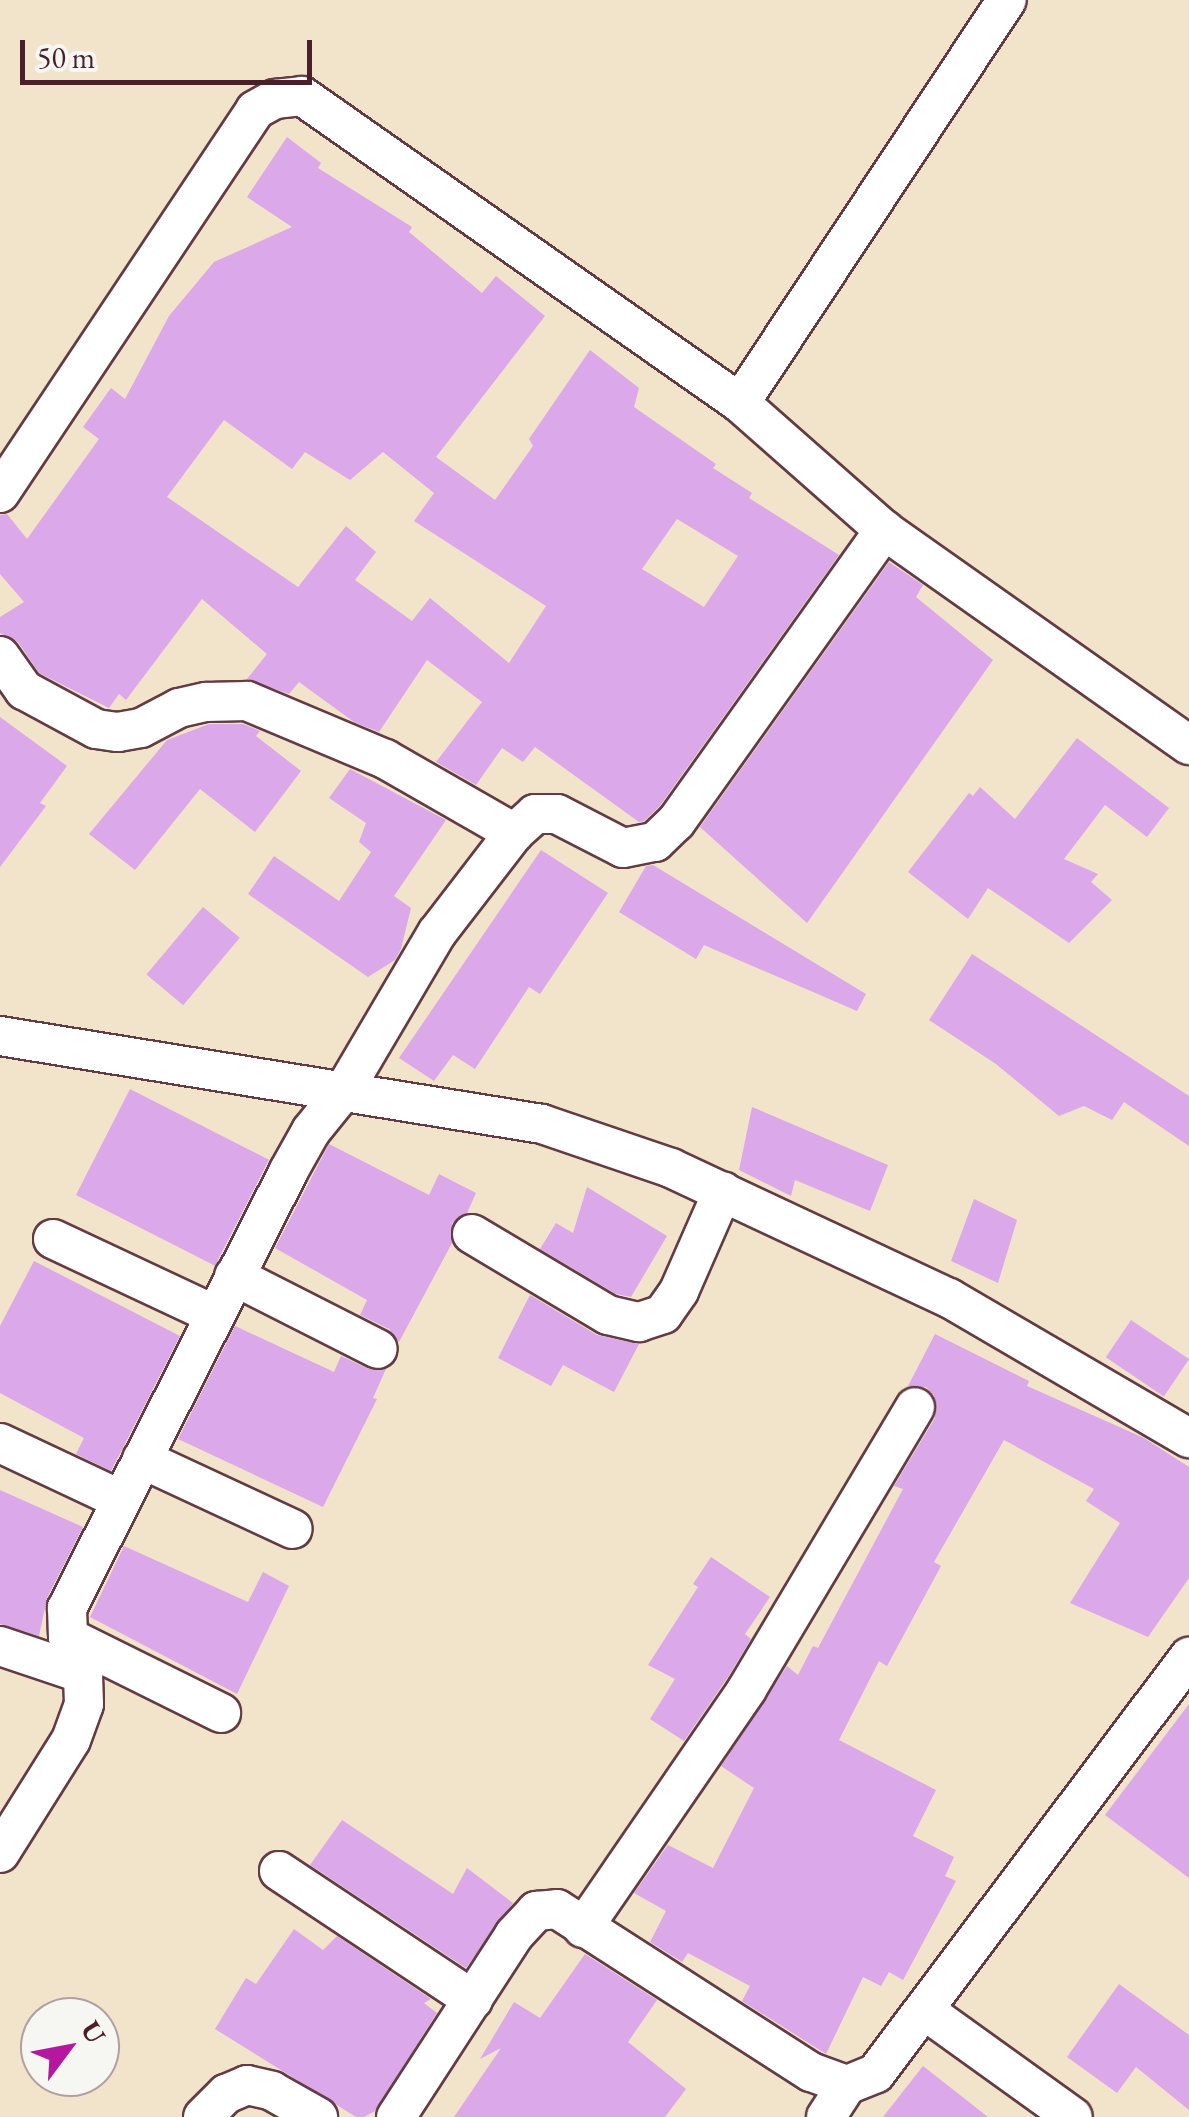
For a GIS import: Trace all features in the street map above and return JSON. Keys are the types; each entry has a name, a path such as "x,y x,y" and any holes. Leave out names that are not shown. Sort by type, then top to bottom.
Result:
{"street":[{"path":"740,403 1007,0"},
{"path":"0,493 255,110 275,98 302,96 740,403 884,530 1189,745"},
{"path":"0,1853 72,1740 84,1704 83,1674 68,1637 66,1608 311,1131 345,1089 437,933 514,833 534,814 556,814 623,848 656,842 676,822 884,530"},
{"path":"0,656 24,690 96,729 118,732 141,728 178,708 206,702 247,701 384,760 514,833"},
{"path":"0,1036 542,1124 723,1190 949,1298 1189,1438"},
{"path":"472,1234 608,1315 639,1322 662,1314 679,1291 723,1190"},
{"path":"53,1239 215,1315"},
{"path":"234,1276 378,1349"},
{"path":"583,1928 746,1689 916,1407"},
{"path":"0,1442 121,1500"},
{"path":"142,1459 292,1529"},
{"path":"68,1637 220,1713"},
{"path":"0,1646 83,1674"},
{"path":"826,2117 847,2085 876,2073 1189,1657"},
{"path":"279,1870 473,2000"},
{"path":"396,2117 514,1935 536,1911 557,1910 811,2072 847,2085"},
{"path":"924,2010 1073,2117"},
{"path":"203,2117 226,2094 247,2085 272,2091 318,2117"}],"building":[{"path":"287,137 321,163 318,168 412,227 409,232 482,293 496,276 545,316 436,457 495,500 533,446 529,439 590,350 639,388 634,407 716,464 713,468 752,493 749,498 839,555 659,807 644,821 639,822 535,747 523,762 502,748 476,785 436,762 482,702 427,660 379,732 354,722 299,682 289,694 247,679 267,654 202,599 126,700 119,694 109,708 39,673 18,642 0,633 0,617 24,602 0,574 0,515 7,514 27,539 99,439 83,427 111,388 125,399 169,316 214,262 292,227 247,197","holes":["224,420 292,469 305,452 350,480 383,452 434,493 414,521 546,606 509,663 430,598 412,621 355,580 376,552 346,526 298,587 167,497","677,519 738,556 704,607 642,569"]},
{"path":"889,562 923,585 916,597 993,660 807,923 700,827"},
{"path":"0,717 67,766 40,803 46,806 0,867"},
{"path":"209,724 243,724 260,731 256,736 301,771 255,832 200,789 135,870 89,834 167,740"},
{"path":"1077,738 1169,808 1147,837 1105,805 1064,859 1098,874 1091,882 1112,900 1069,943 988,888 968,919 908,872 969,793 973,796 980,787 1015,819"},
{"path":"350,769 446,820 394,896 411,908 401,949 395,960 368,977 248,894 274,856 339,901 371,852 359,842 366,823 329,798"},
{"path":"541,850 608,893 540,994 529,987 475,1069 453,1055 434,1081 399,1058"},
{"path":"653,865 866,994 857,1011 704,945 696,959 619,912 646,866"},
{"path":"203,907 240,938 183,1005 146,974"},
{"path":"972,954 1189,1096 1189,1146 1124,1102 1112,1120 1084,1106 1059,1116 996,1064 929,1020"},
{"path":"130,1089 269,1160 215,1266 76,1195"},
{"path":"752,1107 888,1165 870,1211 795,1180 791,1196 739,1170"},
{"path":"329,1144 429,1195 439,1174 476,1193 467,1213 452,1223 452,1243 399,1342 389,1329 360,1315 367,1300 275,1248"},
{"path":"587,1187 667,1236 631,1297 616,1294 540,1249 556,1223 573,1233"},
{"path":"974,1199 1017,1220 998,1283 951,1261"},
{"path":"34,1261 180,1336 111,1471 76,1454 84,1438 0,1393 0,1326"},
{"path":"530,1295 597,1335 639,1344 614,1392 563,1365 551,1386 498,1358"},
{"path":"1131,1320 1189,1359 1164,1396 1106,1357"},
{"path":"235,1326 334,1372 341,1356 369,1369 386,1369 373,1398 377,1399 323,1507 178,1439"},
{"path":"935,1334 1029,1381 1027,1386 1144,1438 1189,1467 1189,1578 1148,1637 1070,1603 1120,1523 1086,1501 1094,1489 1004,1440 934,1562 941,1566 887,1666 879,1661 839,1740 936,1790 913,1836 954,1857 945,1876 956,1881 903,1980 889,1972 881,1986 863,1977 826,2054 742,2001 750,1986 688,1953 682,1962 650,1942 666,1911 634,1893 668,1845 713,1868 754,1788 721,1766 787,1666 798,1675 813,1646 818,1648 903,1489 894,1486 935,1418 934,1395 926,1387 908,1386"},
{"path":"0,1490 83,1527 47,1598 39,1636 0,1624"},
{"path":"124,1546 248,1602 263,1572 289,1586 237,1694 90,1617"},
{"path":"711,1557 770,1597 745,1634 751,1639 684,1741 650,1719 675,1679 648,1665 698,1587 693,1584"},
{"path":"1189,1704 1189,1878 1105,1815"},
{"path":"342,1820 453,1894 467,1868 513,1903 466,1968 310,1865"},
{"path":"294,1929 323,1950 337,1936 431,1999 424,2003 437,2013 375,2111 364,2117 356,2117 215,2029 246,1978 256,1984"},
{"path":"585,1954 657,2000 628,2042 686,2089 665,2117 454,2117 501,2048 480,2059 514,2002 540,2018"},
{"path":"1119,1984 1189,2035 1189,2110 1136,2067 1117,2093 1067,2057"},
{"path":"923,2066 988,2117 883,2117"}]}
